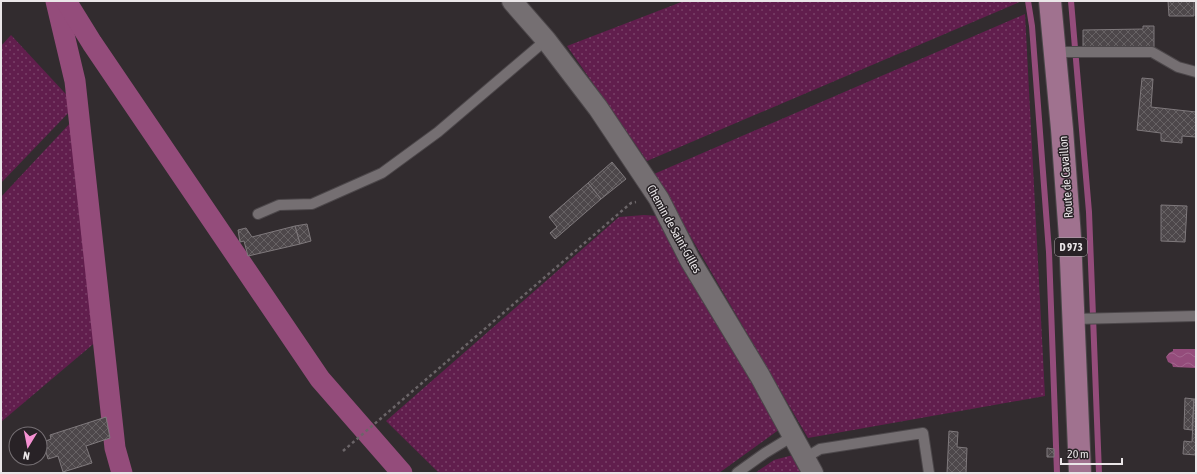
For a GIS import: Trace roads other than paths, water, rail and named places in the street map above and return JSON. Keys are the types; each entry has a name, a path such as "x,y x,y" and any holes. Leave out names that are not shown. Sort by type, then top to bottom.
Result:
{"main road":[{"name":"Route de Cavaillon","path":"1050,1 1070,237 1080,473"}],"street":[{"name":"Chemin de Saint-Gilles","path":"512,1 546,40 598,108 659,199 690,260 760,376 809,465"}],"lane":[{"path":"258,214 279,205 312,204 382,173 438,132 546,40"},
{"path":"1055,52 1152,52 1178,67 1196,72"},
{"path":"1074,319 1196,316"},
{"path":"809,465 820,449 923,432 928,473"},
{"path":"737,473 764,453 793,436"}],"water":[{"path":"1173,349 1196,349 1196,368 1173,367 1172,364 1168,362 1166,357 1173,351"}],"waterway":[{"path":"56,1 75,81 115,448 122,473"},
{"path":"66,1 92,43 320,379 402,473"},
{"path":"1028,1 1032,26 1049,252 1057,473"},
{"path":"1071,1 1089,212 1099,473"}]}
